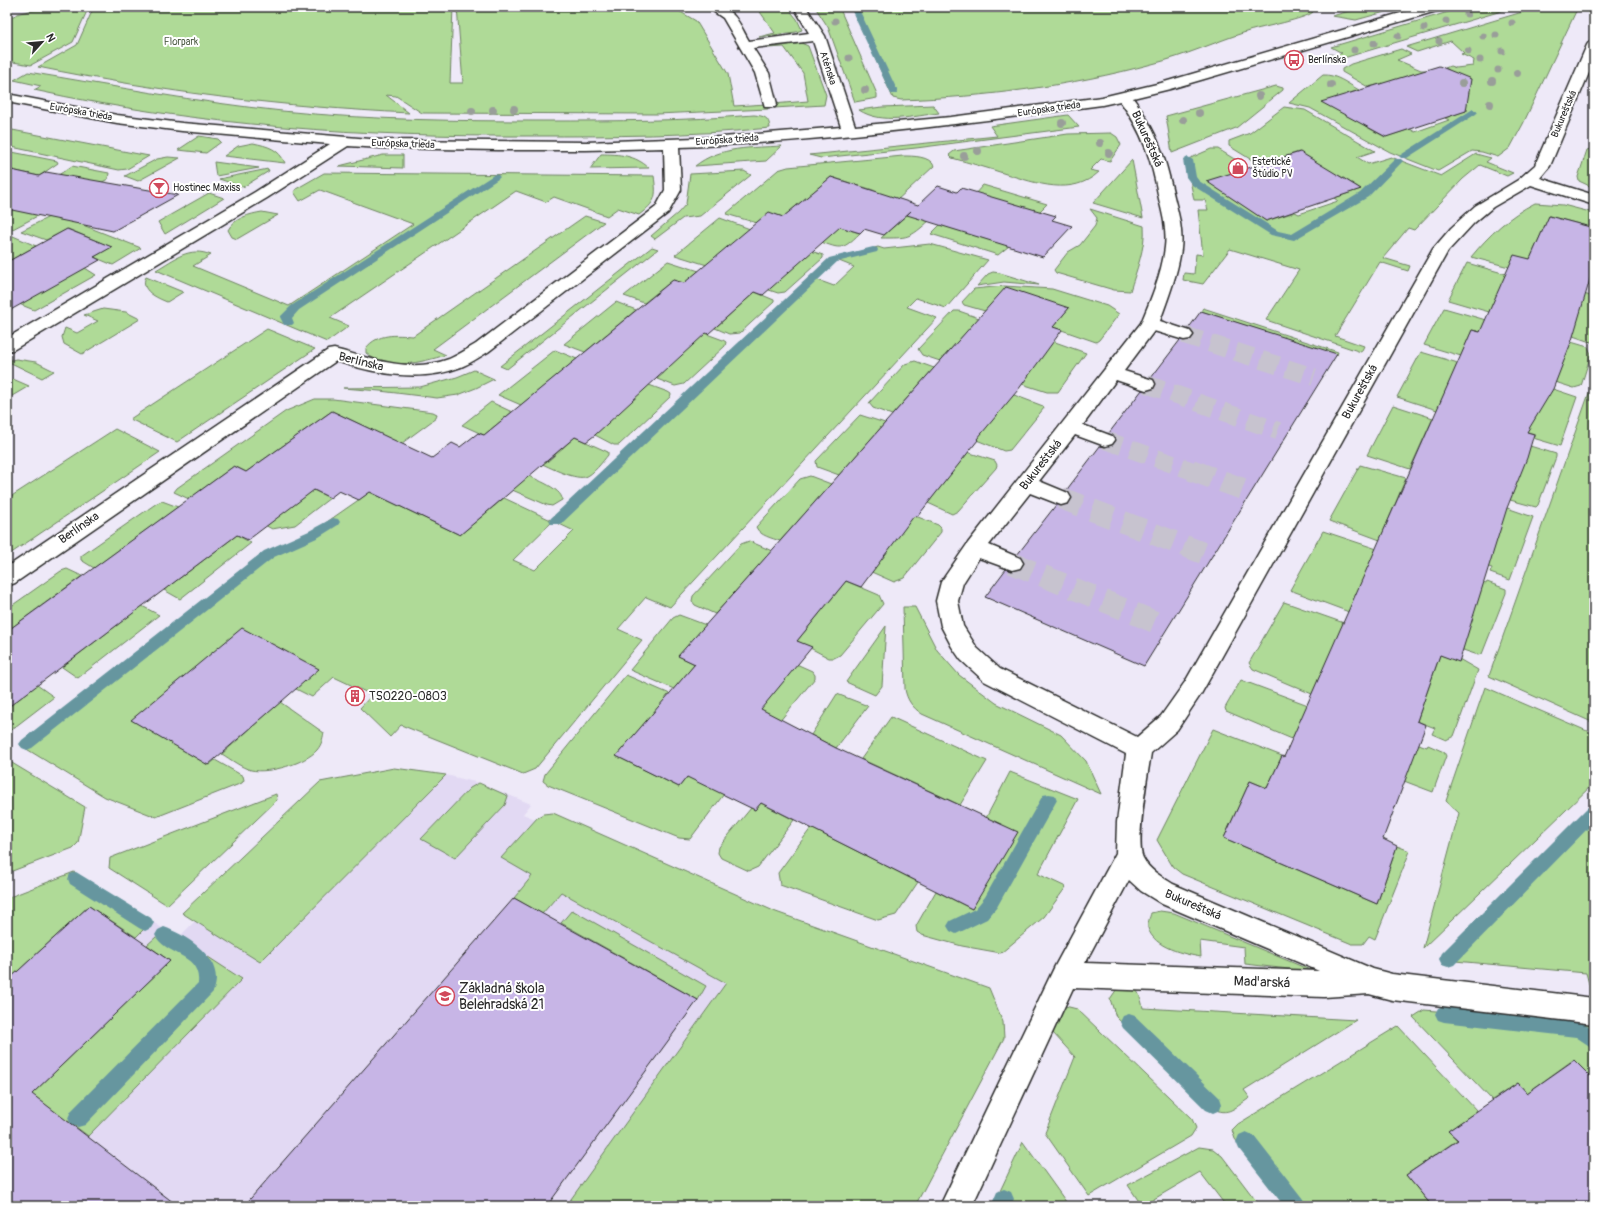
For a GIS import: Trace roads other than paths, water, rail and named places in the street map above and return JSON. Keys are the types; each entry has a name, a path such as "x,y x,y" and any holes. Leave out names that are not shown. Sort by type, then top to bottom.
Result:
{"street":[{"path":"713,7 728,16 745,44 762,73 770,104"},
{"name":"Aténska","path":"800,7 818,36 840,107 850,131"},
{"name":"Európska trieda","path":"7,98 117,119 182,127 344,142 421,146 671,143 850,131 1017,113 1124,96 1435,7"},
{"path":"745,44 818,36"},
{"name":"Bukureštská","path":"1124,96 1140,118 1159,160 1173,226 1173,248 1166,281 1150,324 1071,427 974,548 952,582 947,601 952,626 969,654 992,675 1013,687 1139,749 1169,723 1193,688 1441,250 1462,226 1486,205 1530,180 1542,166 1594,45"},
{"path":"7,346 261,195 344,142"},
{"name":"Berlínska","path":"7,578 334,354 389,369 405,370 454,364 482,348 662,210 673,190 671,143"},
{"path":"1530,180 1594,200"},
{"path":"1150,324 1184,335"},
{"path":"1113,372 1146,384"},
{"path":"1071,427 1105,440"},
{"path":"1026,484 1061,498"},
{"path":"974,548 1012,563"},
{"path":"956,1206 1065,975 1128,855 1131,810 1139,749"},
{"name":"Bukureštská","path":"1128,855 1137,872 1158,889 1369,981"},
{"name":"Maďarská","path":"1065,975 1324,984 1369,981 1392,987 1594,1011"}],"waterway":[{"path":"854,7 894,92"},
{"path":"1404,156 1473,112"},
{"path":"1188,160 1191,177 1195,183 1275,233 1294,237 1364,195 1398,161"},
{"path":"288,323 286,317 295,308 495,177"},
{"path":"556,521 833,260 873,250"},
{"path":"27,744 269,554 314,534 333,522"},
{"path":"956,926 981,914 991,902 1049,800"},
{"path":"1448,959 1594,812"},
{"path":"76,879 145,923"},
{"path":"78,1118 207,986 208,976 206,967 203,963 193,954 164,935"},
{"path":"1444,1014 1576,1029 1583,1031 1594,1040"},
{"path":"1129,1022 1213,1104"},
{"path":"1246,1142 1296,1206"},
{"path":"1001,1206 1004,1199"}],"tunnel":[{"path":"1184,335 1314,377"},
{"path":"1146,384 1278,431"},
{"path":"1105,440 1193,471"},
{"path":"1191,470 1243,489"},
{"path":"1061,498 1203,553"},
{"path":"1012,563 1155,622"}],"place":[{"name":"Berlínska","path":"1294,60"},
{"name":"Estetické Štúdio PV","path":"1238,168"},
{"name":"Hostinec Maxiss","path":"159,188"},
{"name":"TS0220-0803","path":"355,696"},
{"name":"Základná škola Belehradská 21","path":"445,996"}],"park label":[{"name":"Florpark","path":"181,42"}]}
